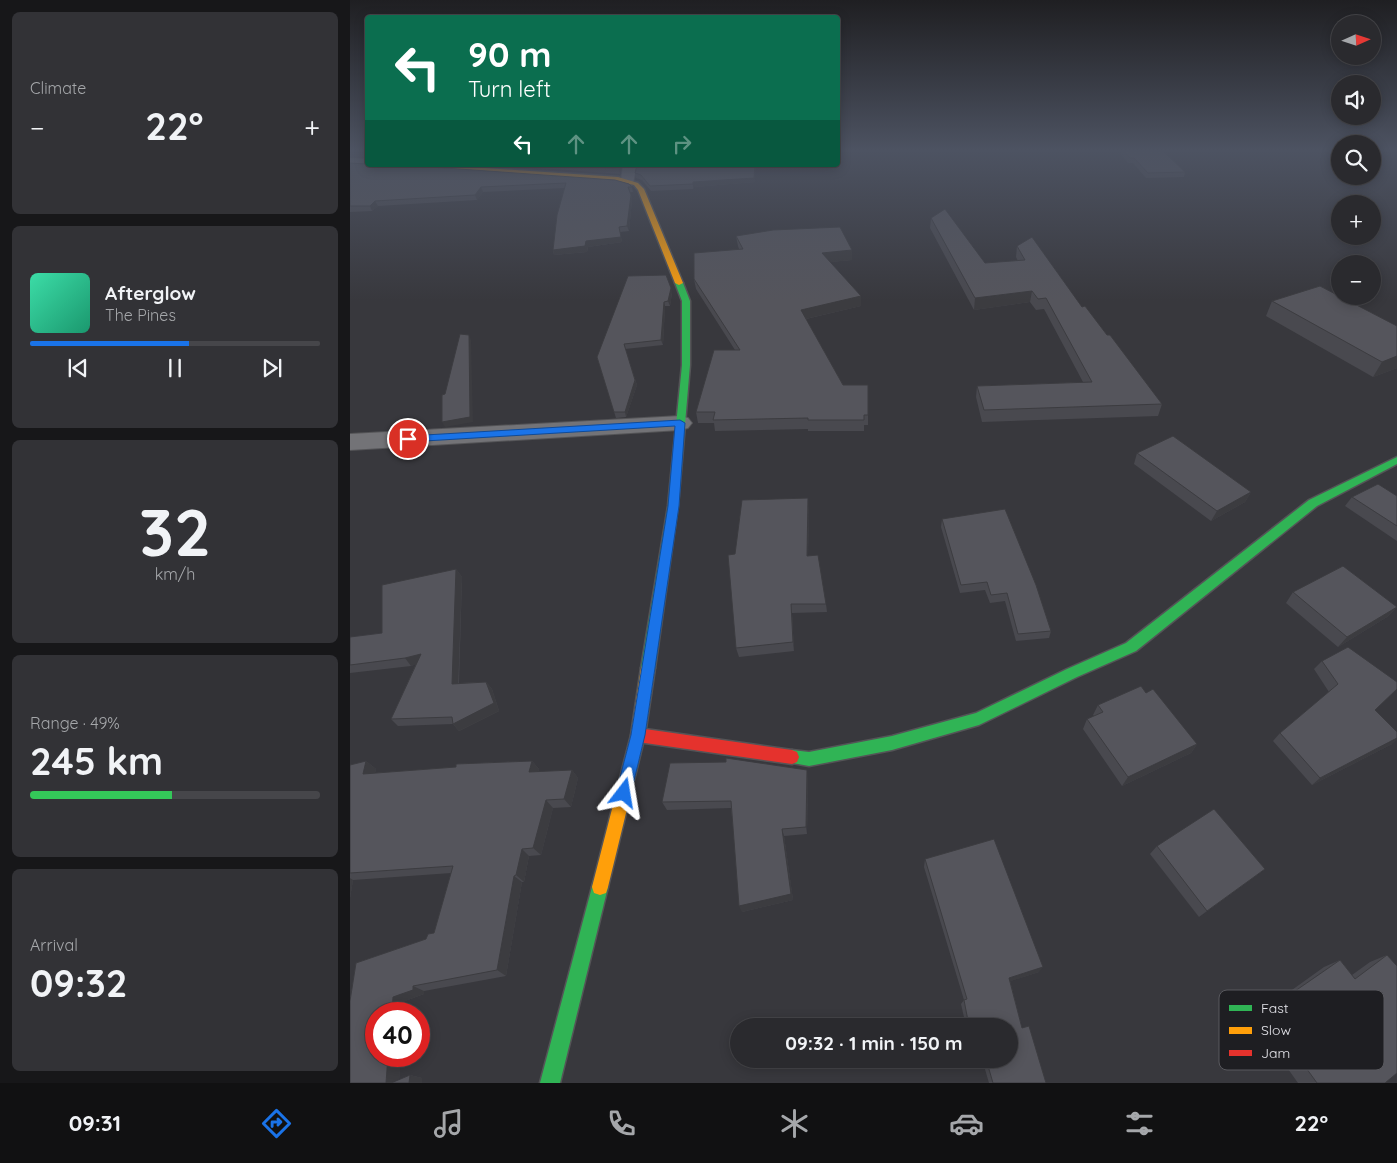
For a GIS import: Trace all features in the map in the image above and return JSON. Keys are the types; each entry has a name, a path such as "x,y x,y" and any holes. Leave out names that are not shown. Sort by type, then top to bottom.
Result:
{"street":[{"path":"550,1083 638,735 673,506 686,365 686,301 645,200"},
{"path":"350,442 680,423"},
{"path":"638,735 810,759 892,743 979,719 1072,673 1132,647 1313,503 1397,460"}],"building":[{"path":"350,200 399,200 375,201 370,206 350,206"},
{"path":"561,200 630,200 627,226 619,227 621,237 586,241 585,246 553,250 557,215"},
{"path":"945,209 985,263 1025,260 1017,246 1032,237 1082,307 1085,306 1107,335 1110,335 1162,404 984,410 977,386 1092,382 1046,298 1038,299 1032,291 975,298 931,218"},
{"path":"840,227 852,250 822,253 861,296 801,310 843,385 868,385 868,415 864,415 864,420 808,420 808,418 713,420 715,412 696,412 714,350 740,350 694,279 694,253 743,249 736,236 773,230"},
{"path":"666,275 671,288 668,301 664,302 661,340 624,344 635,380 625,412 614,412 597,357 628,276"},
{"path":"1320,286 1331,292 1331,305 1357,305 1397,326 1397,356 1382,362 1272,301"},
{"path":"460,334 469,335 470,417 442,422 442,395 445,394"},
{"path":"1173,436 1251,492 1217,511 1137,453"},
{"path":"1378,484 1397,496 1397,526 1352,497"},
{"path":"808,498 807,556 818,555 826,604 791,604 793,642 736,648 728,555 735,554 742,500"},
{"path":"1005,509 1036,585 1051,631 1018,634 1007,593 991,595 987,582 961,585 942,519"},
{"path":"1343,566 1397,607 1347,637 1293,592"},
{"path":"456,569 452,684 486,682 494,703 453,724 452,717 391,719 421,654 405,658 350,665 350,637 382,633 382,585"},
{"path":"1348,647 1397,682 1397,689 1375,710 1397,732 1397,738 1320,778 1280,733 1338,684 1322,661"},
{"path":"1141,686 1146,693 1153,689 1197,744 1128,777 1087,719 1103,712 1098,705"},
{"path":"726,758 807,770 806,827 782,829 791,894 739,906 731,801 662,802 670,763 726,762"},
{"path":"366,761 363,774 456,767 456,764 532,761 529,772 572,770 564,799 546,800 533,848 522,849 516,875 514,876 497,970 413,986 413,990 393,997 393,1002 365,1002 365,1067 387,1067 386,1083 350,1083 350,1001 356,963 426,939 428,934 434,933 453,866 350,873 350,765"},
{"path":"1214,809 1265,869 1207,911 1157,846"},
{"path":"994,839 1043,967 1009,978 1022,1028 1029,1026 1046,1083 993,1083 989,1068 1018,1068 1018,1018 967,1018 964,1000 967,999 925,859"},
{"path":"1387,955 1397,966 1397,1073 1385,1083 1317,1083 1308,1070 1384,1070 1384,990 1297,990 1340,960 1355,979"},
{"path":"410,1075 409,1083 391,1083"}],"traffic: fast":[{"path":"648,668 673,506 686,365 686,301 679,283"},
{"path":"792,757 809,759 892,743 979,719 1072,673 1131,647 1313,503 1397,460"},
{"path":"550,1083 600,887"}],"traffic: slow":[{"path":"645,200 679,283"},
{"path":"600,887 638,735 648,668"}],"traffic: jam":[{"path":"638,735 792,757"}],"route":[{"path":"408,439 680,423 673,506 638,735 624,793"}]}
